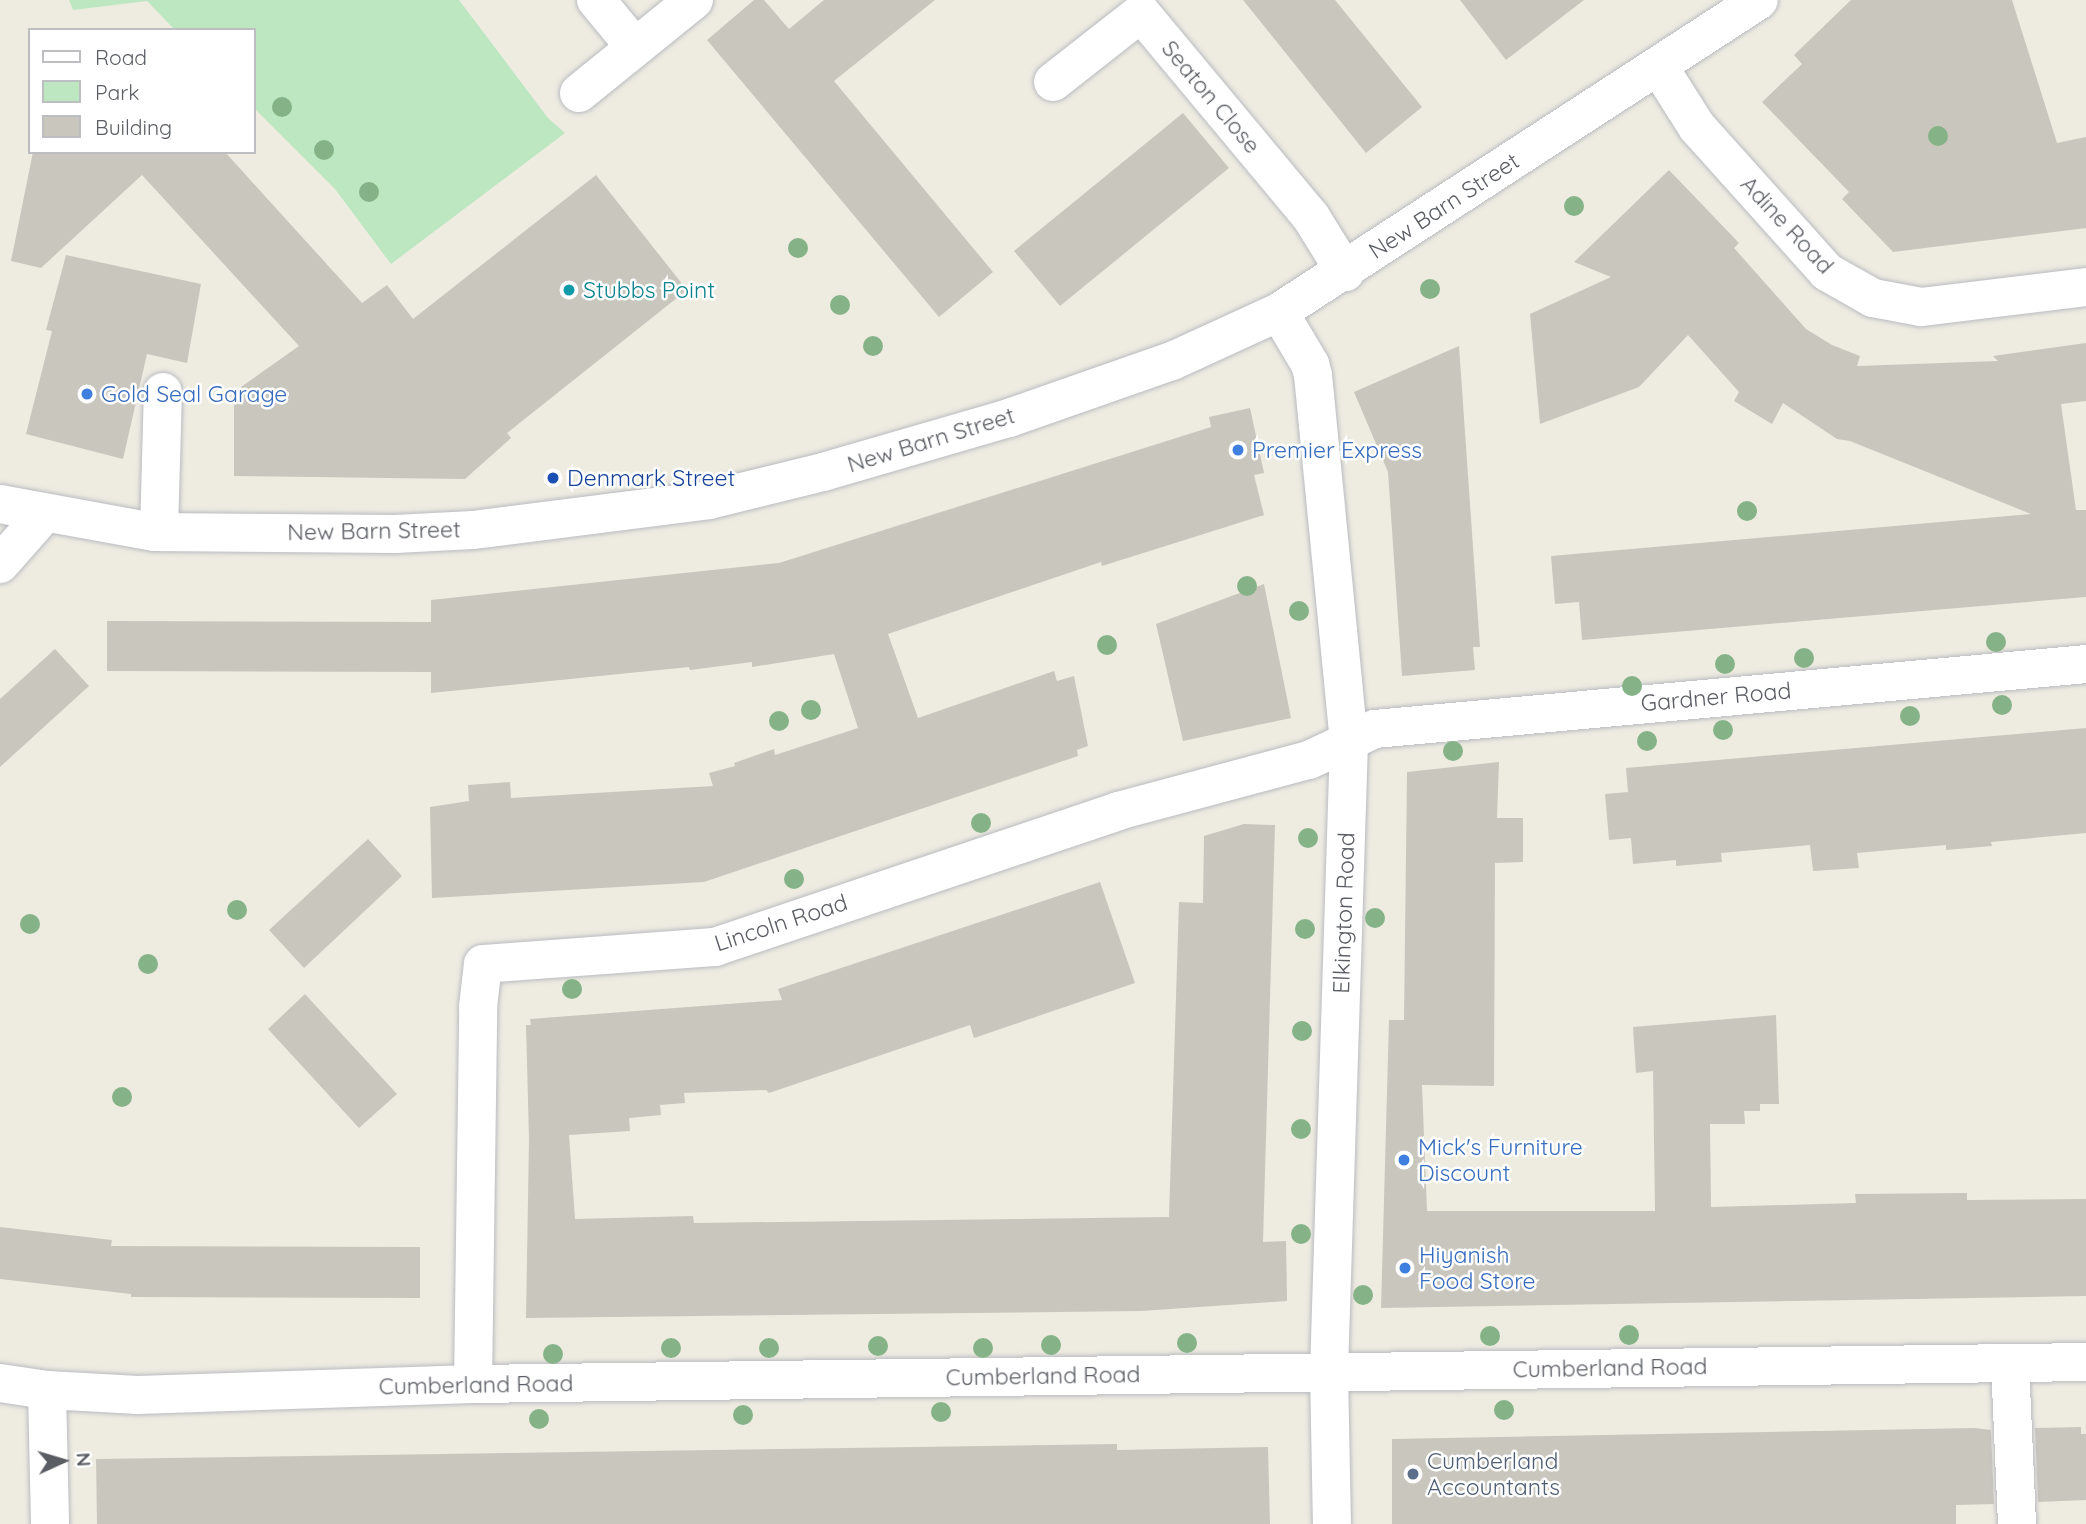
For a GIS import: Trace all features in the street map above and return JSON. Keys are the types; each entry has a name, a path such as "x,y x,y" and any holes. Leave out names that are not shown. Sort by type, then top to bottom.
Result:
{"street":[{"path":"596,0 634,46"},
{"path":"579,93 694,0"},
{"name":"New Barn Street","path":"0,504 159,532 395,534 473,530 709,500 823,472 1009,418 1172,361 1279,312 1345,272 1408,227 1759,0"},
{"name":"Seaton Close","path":"1053,82 1141,13 1311,217 1345,272"},
{"name":"Adine Road","path":"1659,67 1698,128 1827,272 1872,298 1921,307 2086,287"},
{"name":"Elkington Road","path":"1279,312 1310,364 1313,375 1349,742 1329,1371 1332,1524"},
{"path":"159,532 163,393"},
{"path":"0,564 19,547 45,513"},
{"name":"Gardner Road","path":"1349,742 1375,729 1389,726 2086,664"},
{"name":"Lincoln Road","path":"473,1384 478,1007 483,964 715,947 1118,811 1309,760 1349,742"},
{"name":"Cumberland Road","path":"0,1382 47,1390 138,1395 473,1384 2086,1362"},
{"path":"2010,1363 2017,1524"},
{"path":"47,1390 50,1524"}],"green space":[{"path":"69,0 459,0 548,118 565,133 391,264 335,189 256,110 256,28 173,28 147,1 73,10"}],"building":[{"path":"754,0 764,0 789,29 824,0 935,0 834,81 993,272 939,317 707,40"},
{"path":"1243,0 1335,0 1422,107 1366,153"},
{"path":"1460,0 1584,0 1506,60"},
{"path":"1851,0 2012,0 2057,143 2086,137 2086,228 1893,252 1842,199 1849,192 1762,102 1802,64 1794,55"},
{"path":"1183,113 1229,168 1060,306 1014,251"},
{"path":"33,154 227,154 362,303 387,285 413,319 596,175 687,290 507,433 511,438 465,479 234,476 234,392 299,346 142,175 41,268 11,261"},
{"path":"1669,170 1739,243 1734,248 1806,329 1832,345 1860,356 1857,366 1998,361 1993,356 2086,343 2086,401 2061,404 2076,510 2086,510 2086,597 1582,640 1579,602 1555,604 1551,556 2031,514 1850,441 1837,439 1783,403 1772,424 1734,401 1739,392 1688,335 1639,387 1540,424 1530,314 1611,277 1574,262"},
{"path":"66,255 201,284 187,363 147,354 123,459 26,434 52,331 46,330"},
{"path":"1459,346 1480,647 1473,647 1475,670 1402,676 1388,472 1354,392"},
{"path":"1250,408 1264,473 1254,475 1264,515 1102,566 1101,562 888,634 918,718 1054,671 1057,681 1074,676 1088,746 1077,750 1078,756 704,882 432,898 430,807 469,801 468,785 510,782 511,798 713,786 709,773 735,766 734,763 774,749 775,755 858,728 834,654 752,667 752,662 690,670 689,667 431,693 431,672 107,671 107,621 431,622 431,600 779,563 1211,427 1209,417"},
{"path":"1264,584 1291,718 1183,741 1156,624"},
{"path":"55,649 89,686 0,767 0,699"},
{"path":"2086,728 2086,833 1991,842 1992,846 1946,850 1946,845 1857,853 1859,868 1813,871 1810,845 1721,853 1722,862 1676,866 1676,860 1633,864 1631,838 1609,840 1605,794 1628,792 1626,768"},
{"path":"1499,762 1497,818 1523,818 1523,862 1495,863 1494,1086 1422,1085 1427,1211 1655,1211 1653,1071 1636,1073 1633,1027 1776,1015 1779,1104 1760,1104 1760,1111 1744,1111 1745,1124 1710,1124 1711,1207 1856,1203 1855,1194 1967,1193 1967,1200 2086,1199 2086,1296 1381,1308 1389,1020 1404,1020 1407,772"},
{"path":"1244,824 1275,825 1263,1242 1286,1241 1287,1301 1141,1311 526,1318 529,1139 526,1025 531,1025 530,1019 782,1000 778,989 1100,882 1135,983 974,1038 970,1025 769,1093 766,1090 684,1093 685,1103 660,1105 661,1115 629,1118 630,1131 569,1135 575,1219 693,1216 694,1223 1169,1217 1179,902 1203,903 1204,836"},
{"path":"368,839 402,876 304,968 269,930"},
{"path":"305,994 397,1094 359,1128 268,1029"},
{"path":"0,1227 112,1240 111,1246 420,1247 420,1298 131,1297 131,1294 0,1279"},
{"path":"2081,1427 2081,1434 2086,1434 2086,1500 2038,1502 2035,1428"},
{"path":"1975,1428 1991,1430 1994,1504 1956,1505 1956,1524 1392,1524 1392,1439"},
{"path":"1117,1444 1117,1450 1268,1447 1270,1524 97,1524 96,1459"}],"place":[{"name":"Stubbs Point","path":"569,290"},
{"name":"Gold Seal Garage","path":"87,394"},
{"name":"Premier Express","path":"1238,450"},
{"name":"Denmark Street","path":"553,478"},
{"name":"Mick's Furniture Discount","path":"1404,1160"},
{"name":"Hiyanish Food Store","path":"1405,1268"},
{"name":"Cumberland Accountants","path":"1413,1474"}]}
